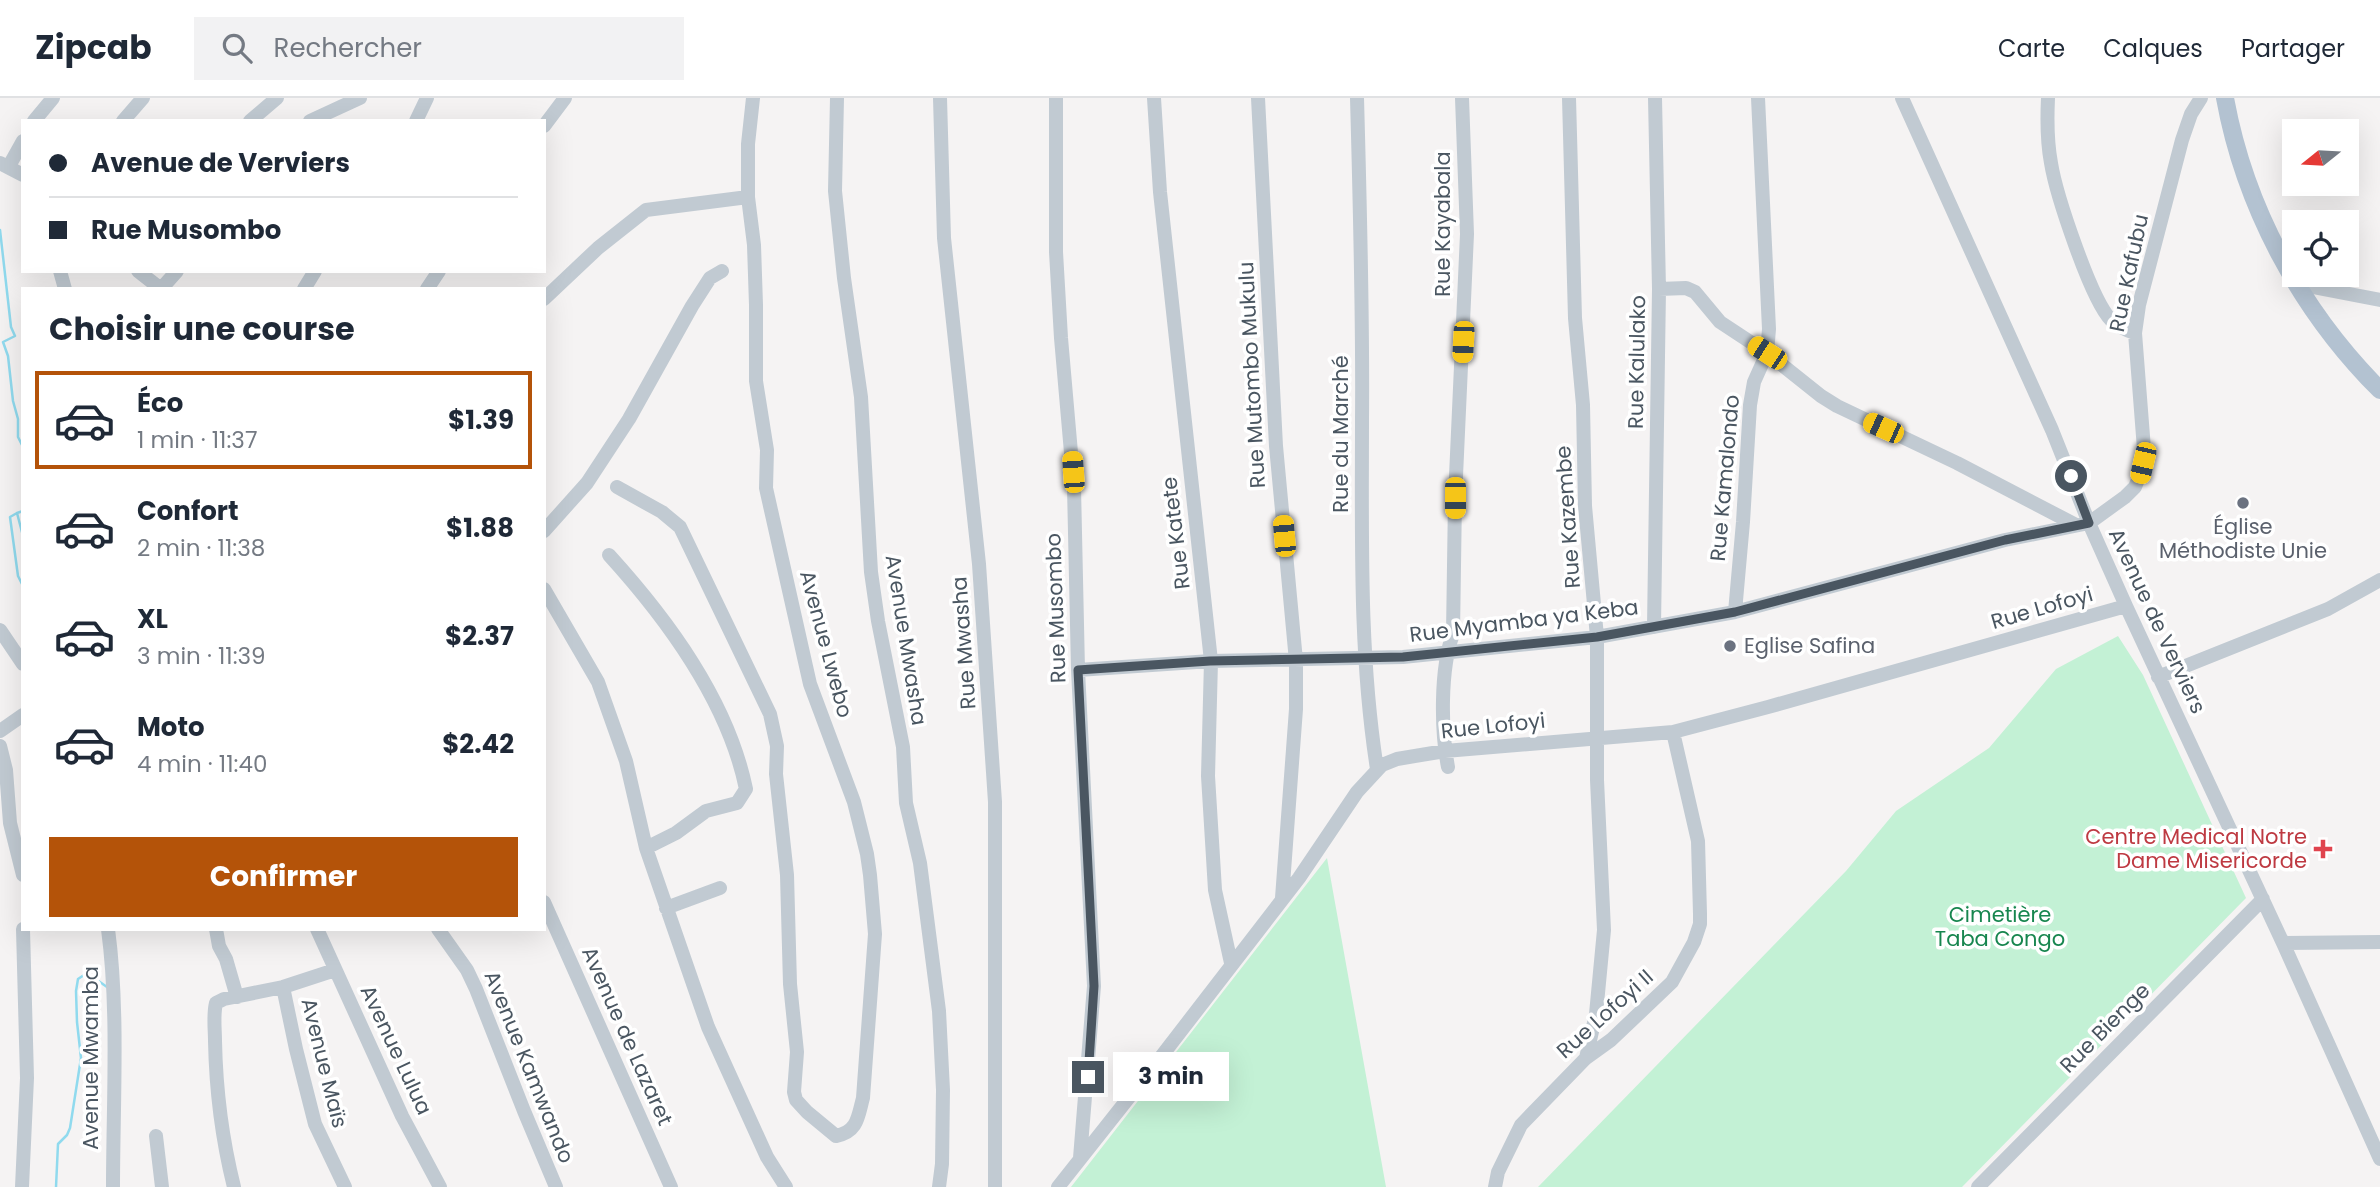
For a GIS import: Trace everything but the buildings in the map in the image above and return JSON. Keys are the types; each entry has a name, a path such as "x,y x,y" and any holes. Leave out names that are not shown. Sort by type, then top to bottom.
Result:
{"main road":[{"path":"2225,98 2231,135 2246,179 2264,223 2282,256"},
{"path":"2299,287 2338,343 2380,390"}],"street":[{"path":"125,119 143,98"},
{"path":"252,119 276,98"},
{"path":"314,119 360,98"},
{"path":"417,119 427,98"},
{"path":"546,123 565,98"},
{"name":"Avenue Lwebo","path":"617,487 662,512 680,527 770,714 777,746 776,774 787,875 790,985 797,1052 793,1084 796,1100 836,1136 853,1129 863,1098 875,934 867,854 851,794 810,684 766,488 767,450 755,365 754,246 748,197 748,144 753,98"},
{"name":"Avenue Mwasha","path":"837,98 835,191 861,397 871,572 903,747 904,789 920,863 939,1011 943,1090 939,1187"},
{"name":"Rue Mwasha","path":"940,98 944,238 979,564 995,802 995,1187"},
{"name":"Rue Musombo","path":"1056,98 1056,252 1060,338 1074,486 1078,670 1094,986 1080,1158"},
{"name":"Rue Katete","path":"1154,98 1160,192 1210,661 1208,776 1215,890 1231,963"},
{"name":"Rue Mutombo Mukulu","path":"1258,98 1276,446 1296,661 1296,709 1282,900"},
{"name":"Rue du Marché","path":"1357,98 1361,207 1361,507 1365,658 1377,769"},
{"name":"Rue Kayabala","path":"1448,767 1445,751 1444,693 1446,653 1454,634 1455,498 1467,234 1462,98"},
{"name":"Rue Kazembe","path":"1569,98 1575,318 1583,405 1585,506 1597,637 1596,738 1604,930 1593,1029 1586,1058"},
{"name":"Rue Kalulako","path":"1654,627 1659,289 1655,98"},
{"name":"Rue Kamalondo","path":"1735,612 1744,522 1750,405 1754,382 1767,353 1769,310 1758,98"},
{"name":"Avenue de Verviers","path":"1902,98 2052,430 2082,524 2126,606 2380,1158"},
{"path":"2048,98 2049,148 2053,173 2092,288 2112,322 2135,332"},
{"name":"Rue Kafubu","path":"2082,524 2115,505 2135,487 2141,470 2144,449 2135,332 2139,305 2182,140 2194,107 2201,98"},
{"path":"21,143 3,164 21,174"},
{"path":"546,297 598,248 646,210 748,197"},
{"path":"546,529 587,483 629,419 710,278 722,271"},
{"path":"141,273 158,287"},
{"path":"163,287 175,273"},
{"path":"2313,287 2380,300"},
{"path":"1659,289 1686,288 1695,292 1720,322 1838,406 2082,524"},
{"name":"Rue Myamba ya Keba","path":"1078,670 1210,661 1296,661 1446,653 1597,637 1735,612 2005,540 2082,524"},
{"path":"609,555 640,589 678,642 717,707 728,730 746,789 737,803 706,811 676,833 646,848"},
{"path":"2158,677 2328,609 2380,580"},
{"path":"546,593 603,694 626,761 646,848 718,1054 766,1157 786,1187"},
{"name":"Rue Lofoyi","path":"1377,769 1397,759 1445,751 1673,732 2126,606"},
{"path":"0,630 21,661"},
{"path":"0,731 21,716"},
{"name":"Rue Lofoyi II","path":"1495,1187 1498,1172 1517,1131 1586,1058 1611,1040 1647,1003 1665,990 1681,968 1700,924 1698,841 1673,732"},
{"path":"0,746 6,770 10,823 21,867"},
{"path":"1058,1187 1282,900 1337,818 1377,769"},
{"path":"666,908 720,888"},
{"name":"Rue Bienge","path":"1978,1187 2263,899"},
{"name":"Avenue de Lazaret","path":"546,906 671,1187"},
{"path":"22,1187 27,1078 23,931"},
{"name":"Avenue Mwamba","path":"108,931 113,1010 113,1187"},
{"path":"216,931 237,997"},
{"name":"Avenue Lulua","path":"318,931 402,1116 440,1187"},
{"name":"Avenue Kamwando","path":"439,931 467,970 476,989 556,1187"},
{"path":"2283,943 2380,942"},
{"path":"234,1187 224,1147 219,1104 216,1003 283,987 335,970"},
{"name":"Avenue Maïs","path":"283,987 315,1124 345,1187"},
{"path":"156,1136 162,1187"}],"green space":[{"name":"Cimetière Taba Congo","path":"2118,636 2143,675 2246,898 1962,1187 1538,1187 1846,871 1896,811 1989,748 2056,669"},
{"path":"1327,858 1386,1187 1071,1187"}],"waterway":[{"path":"0,230 11,327 15,336 3,342 8,356 21,443"},
{"path":"21,512 17,513 21,528"},
{"path":"17,513 10,517 21,582"},
{"path":"56,1187 58,1144 70,1128 81,1058 77,1022 78,979 87,973 107,987"}],"place":[{"name":"Église Méthodiste Unie","path":"2243,503"},
{"name":"Eglise Safina","path":"1730,646"},
{"name":"Centre Medical Notre Dame Misericorde","path":"2323,849"}],"route":[{"path":"1088,1077 1094,986 1078,670 1210,661 1403,657 1597,637 1735,612 2005,540 2089,523 2071,476"}]}
